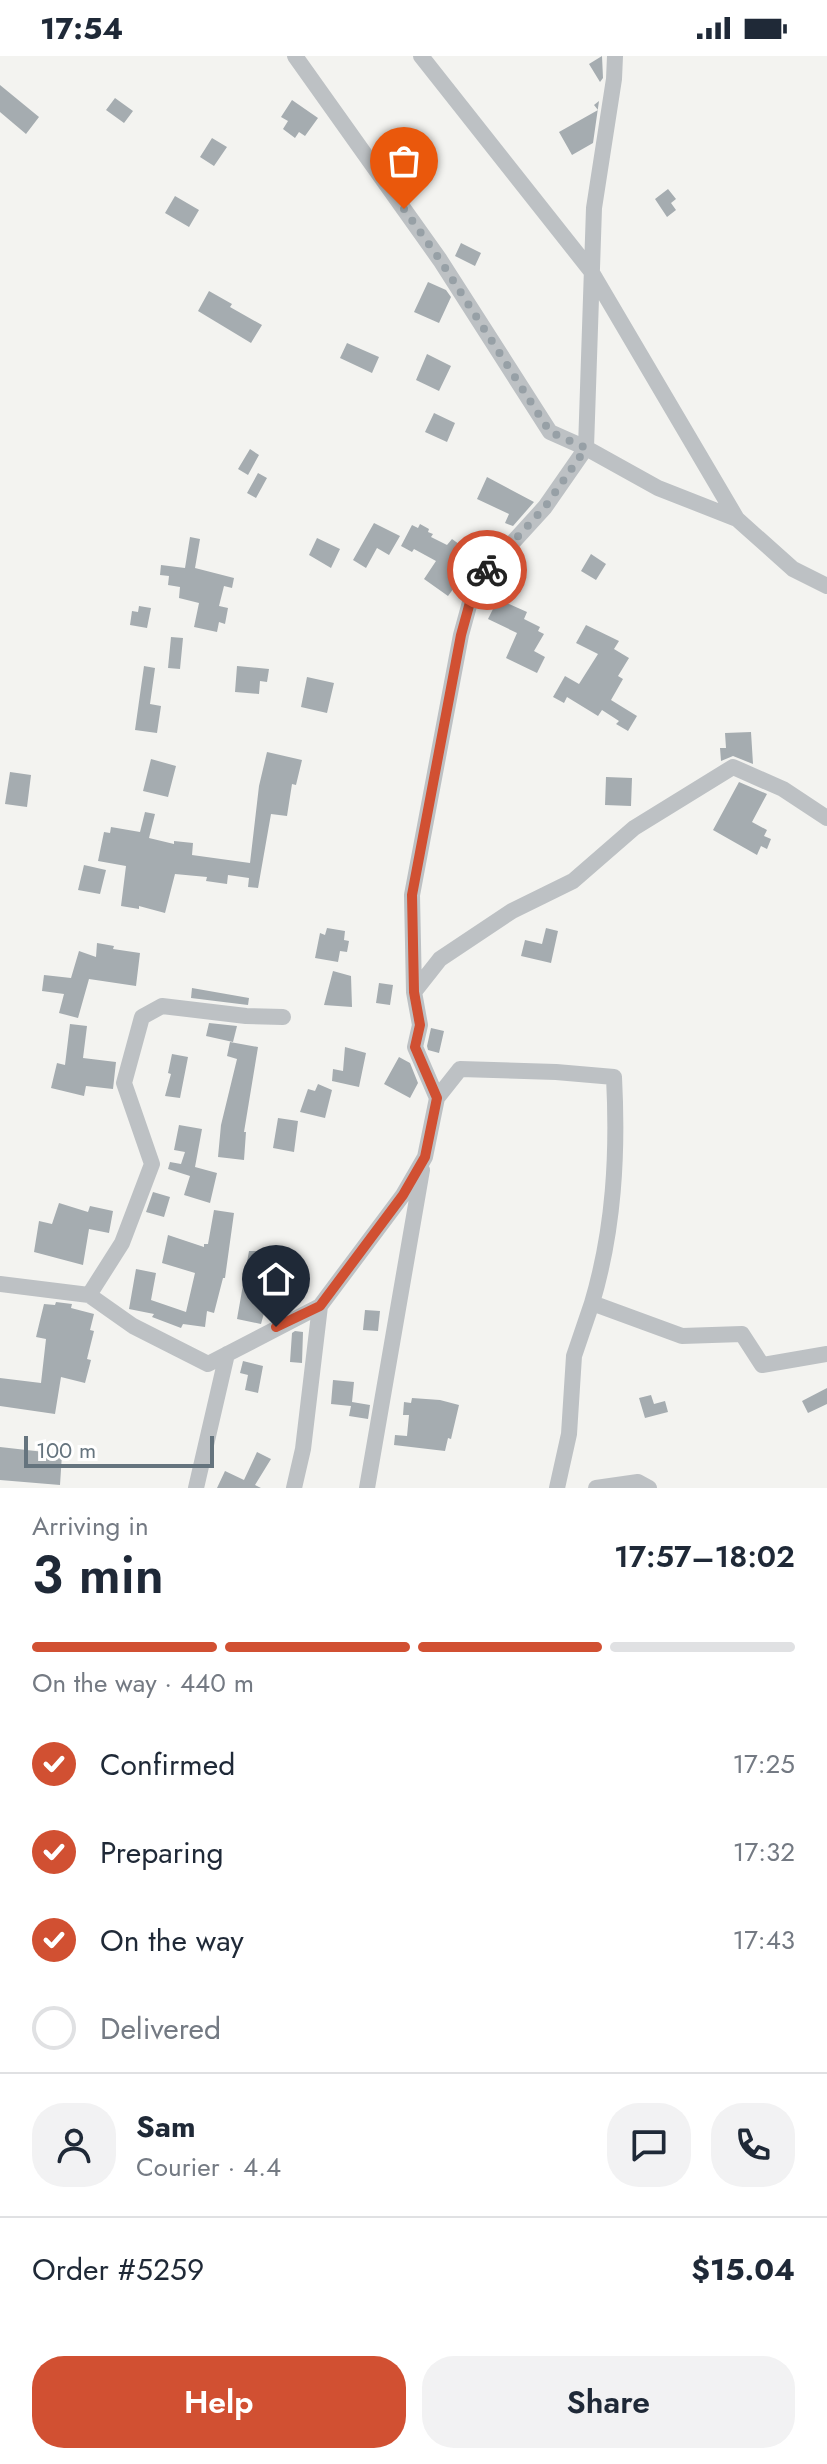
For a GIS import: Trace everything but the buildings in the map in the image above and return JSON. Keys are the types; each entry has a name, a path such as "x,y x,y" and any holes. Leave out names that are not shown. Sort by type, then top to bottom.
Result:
{"street":[{"path":"295,56 440,260 550,432 658,488 737,519"},
{"path":"421,56 591,271 737,519 793,569 827,586"},
{"path":"437,1098 415,1047 420,1025 414,992 412,895 461,635 475,584 545,507 586,448 594,208 615,56"},
{"path":"414,992 440,959 512,911 573,881 634,828 733,767 783,789 827,818"},
{"path":"89,1295 122,1243 152,1164 124,1083 142,1017 162,1006 283,1017"},
{"path":"367,1488 437,1098 460,1069 614,1077 614,1198 604,1264 574,1356 569,1434 557,1488"},
{"path":"0,1284 89,1295 133,1326 208,1364 320,1306 403,1195 425,1157"},
{"path":"592,1303 682,1336 742,1334 762,1365 827,1354"},
{"path":"294,1488 303,1449 320,1306"},
{"path":"196,1488 227,1354"},
{"path":"596,1488 638,1482 649,1488"}],"way so far":[{"path":"404,209 550,432 586,448 545,507 487,570"}],"route":[{"path":"276,1327 320,1306 403,1195 425,1157 437,1098 415,1047 420,1025 414,992 412,895 461,635 475,584 487,570"}]}
